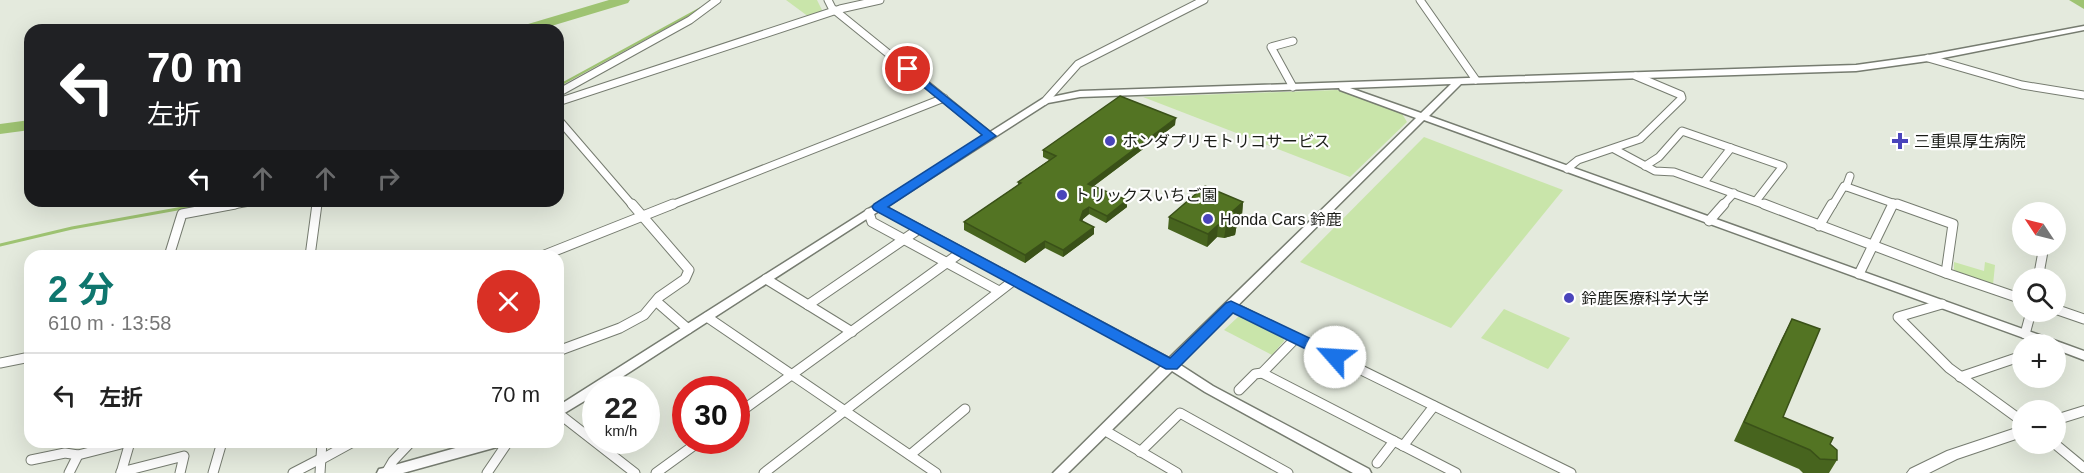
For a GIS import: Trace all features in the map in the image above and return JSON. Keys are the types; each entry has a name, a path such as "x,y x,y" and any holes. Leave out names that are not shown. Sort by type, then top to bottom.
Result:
{"main road":[{"path":"2066,417 2084,411"},
{"path":"1915,473 1952,455 2012,434"}],"street":[{"path":"564,90 690,20 717,0"},
{"path":"828,0 836,11 990,136"},
{"path":"564,100 836,11 880,0"},
{"path":"564,409 1045,101 1056,91 1065,74 1080,62 1204,0"},
{"path":"1420,0 1476,80"},
{"path":"1045,101 1080,94 1856,68 1928,58 2084,28"},
{"path":"1293,41 1271,47 1293,87"},
{"path":"1928,58 2029,87 2084,95"},
{"path":"1567,169 1578,160 1640,139 1682,99 1681,95 1636,76"},
{"path":"1060,473 1460,80"},
{"path":"1337,86 2025,334 2028,322"},
{"path":"558,250 944,98"},
{"path":"564,125 689,270 685,279 659,297 644,315 620,328 564,349"},
{"path":"1645,166 1659,158 1682,131 1783,166 1756,201"},
{"path":"1704,182 1731,148"},
{"path":"1614,149 1655,171 1674,172 1704,182 2012,296"},
{"path":"1819,226 1844,186 1846,187 1850,176"},
{"path":"1846,187 1953,224 1946,273"},
{"path":"1709,220 1734,193"},
{"path":"1859,274 1894,203"},
{"path":"171,250 182,214 221,207"},
{"path":"311,250 317,207"},
{"path":"874,210 919,229 1172,365 1209,389 1364,473"},
{"path":"874,210 872,222 999,291"},
{"path":"808,305 919,229"},
{"path":"750,405 960,253"},
{"path":"766,279 852,332"},
{"path":"764,473 848,411 902,365 1012,281"},
{"path":"657,302 688,329"},
{"path":"1942,304 1898,317 1960,377 2012,414"},
{"path":"1231,306 1571,473"},
{"path":"2066,313 2084,319"},
{"path":"707,318 848,411 936,473"},
{"path":"1262,373 1296,338"},
{"path":"2066,349 2084,356"},
{"path":"0,363 24,358"},
{"path":"1960,377 2012,359"},
{"path":"1239,390 1255,374 1262,373 1456,473"},
{"path":"1377,463 1434,406"},
{"path":"910,454 965,409"},
{"path":"1140,452 1180,412 1288,473"},
{"path":"564,418 635,473"},
{"path":"1104,430 1177,473"},
{"path":"31,460 65,453 78,455 105,448"},
{"path":"127,448 121,473 184,456 180,473"},
{"path":"213,473 220,448"},
{"path":"320,473 322,448"},
{"path":"293,473 341,448"},
{"path":"385,473 405,448"},
{"path":"385,473 478,448"},
{"path":"487,473 504,448"},
{"path":"2066,453 2084,468"},
{"path":"656,473 682,454"},
{"path":"69,473 78,455"}],"green space":[{"path":"786,0 817,0 823,12 809,17"},
{"path":"1337,90 1401,112 1407,122 1350,177 1143,97"},
{"path":"1424,137 1563,190 1451,328 1300,262"},
{"path":"1954,262 1984,271 1985,262 1995,265 1993,285 1962,275 1954,270"},
{"path":"1504,309 1570,338 1548,369 1481,338"},
{"path":"1238,317 1243,317 1283,336 1284,341 1272,355 1224,330"}],"building":[{"path":"1120,96 1176,118 1088,184 1127,200 1107,216 1089,207 1083,211 1080,220 1094,227 1063,250 1045,241 1025,255 964,222 1056,156 1043,150"},
{"path":"1205,186 1243,202 1233,211 1238,215 1236,222 1226,226 1218,225 1208,234 1169,217"},
{"path":"1792,319 1820,329 1783,417 1833,438 1830,444 1837,450 1837,460 1820,459 1810,450 1744,422"}],"waterway":[{"path":"543,24 623,0"},
{"path":"2076,0 2084,5"},
{"path":"564,83 701,8"},
{"path":"0,129 24,126"},
{"path":"0,245 72,228 188,207"}],"place":[{"name":"ホンダプリモトリコサービス","path":"1110,141"},
{"name":"三重県厚生病院","path":"1900,141"},
{"name":"トリックスいちご園","path":"1062,195"},
{"name":"Honda Cars 鈴鹿","path":"1208,219"},
{"name":"鈴鹿医療科学大学","path":"1569,298"}],"route":[{"path":"908,69 990,136 879,207 995,272 1172,365 1231,306 1335,357"}]}
